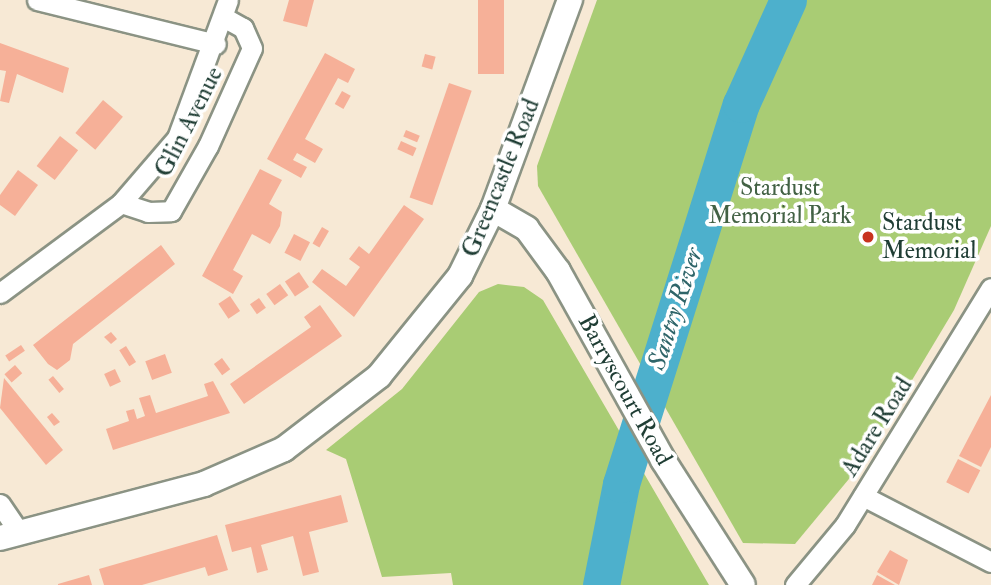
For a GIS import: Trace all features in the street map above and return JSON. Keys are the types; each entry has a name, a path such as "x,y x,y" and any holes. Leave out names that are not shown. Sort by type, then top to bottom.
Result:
{"street":[{"path":"37,0 216,44"},
{"name":"Greencastle Road","path":"9,535 204,484 284,449 379,376 415,338 460,276 493,209 570,0"},
{"name":"Glin Avenue","path":"0,293 121,203 177,138 216,44 226,8"},
{"name":"Glin Avenue","path":"121,203 148,212 171,211 208,146 253,48 243,29 226,8"},
{"name":"Barryscourt Road","path":"493,209 527,229 558,271 652,439 743,585"},
{"name":"Adare Road","path":"794,585 863,496 991,288"},
{"path":"863,496 991,562"},
{"path":"0,504 9,535"}],"green space":[{"name":"Stardust Memorial Park","path":"597,0 991,0 991,226 954,310 863,462 795,544 743,543 538,186 537,166"},
{"path":"498,284 524,287 543,300 709,585 453,585 451,573 382,577 346,459 326,450 402,389 479,292"}],"building":[{"path":"289,0 314,0 307,27 283,21"},
{"path":"478,0 504,0 504,74 478,74"},
{"path":"0,43 69,68 63,93 17,74 9,103 0,101 6,71 0,70"},
{"path":"325,53 355,69 348,83 338,78 305,139 323,149 315,163 297,153 293,160 307,167 301,178 267,159"},
{"path":"425,54 436,57 432,69 422,67"},
{"path":"449,83 472,91 432,205 410,197"},
{"path":"342,91 351,96 343,109 335,104"},
{"path":"103,100 123,117 95,150 75,133"},
{"path":"406,130 420,136 417,142 403,136"},
{"path":"60,136 78,150 55,180 37,166"},
{"path":"401,141 417,148 413,156 397,149"},
{"path":"260,169 282,180 269,204 282,212 280,226 270,244 252,234 233,270 243,276 233,294 202,276"},
{"path":"18,170 38,185 15,216 0,205 0,195"},
{"path":"404,205 424,219 354,317 312,282 322,269 346,286 360,267 349,259 359,246 369,254"},
{"path":"322,227 329,231 319,247 312,243"},
{"path":"294,234 310,242 301,261 284,253"},
{"path":"161,245 175,264 73,344 70,360 57,370 48,364 33,345"},
{"path":"299,272 309,287 295,296 285,282"},
{"path":"280,284 288,295 274,305 266,294"},
{"path":"230,296 240,311 228,319 218,304"},
{"path":"259,298 266,308 257,314 250,304"},
{"path":"320,305 342,336 244,404 230,384 311,327 304,317"},
{"path":"111,332 117,339 111,344 104,337"},
{"path":"21,345 25,351 9,361 5,356"},
{"path":"126,346 136,362 129,366 119,350"},
{"path":"165,354 172,373 152,380 145,361"},
{"path":"222,358 230,369 222,375 214,364"},
{"path":"15,365 22,373 12,382 4,374"},
{"path":"115,369 121,382 110,387 104,374"},
{"path":"53,376 64,389 59,393 48,380"},
{"path":"4,378 63,450 46,465 0,408"},
{"path":"213,381 230,413 113,450 106,429 129,421 126,411 134,409 137,419 145,416 139,398 150,395 156,413 208,396 204,384"},
{"path":"991,395 991,447 981,467 959,456"},
{"path":"52,413 60,422 54,426 47,417"},
{"path":"958,459 980,470 968,494 946,482"},
{"path":"341,495 348,522 309,532 319,572 303,576 293,536 261,545 268,570 257,573 251,547 232,552 225,525"},
{"path":"217,535 228,570 208,576 205,567 142,585 104,585 99,569"},
{"path":"890,550 908,560 899,585 877,572"},
{"path":"89,575 92,585 58,585 58,584"},
{"path":"877,575 895,585 872,585"}],"waterway":[{"name":"Santry River","path":"601,585 621,484 741,104 788,0"}],"place":[{"name":"Stardust Memorial","path":"868,237"}]}
